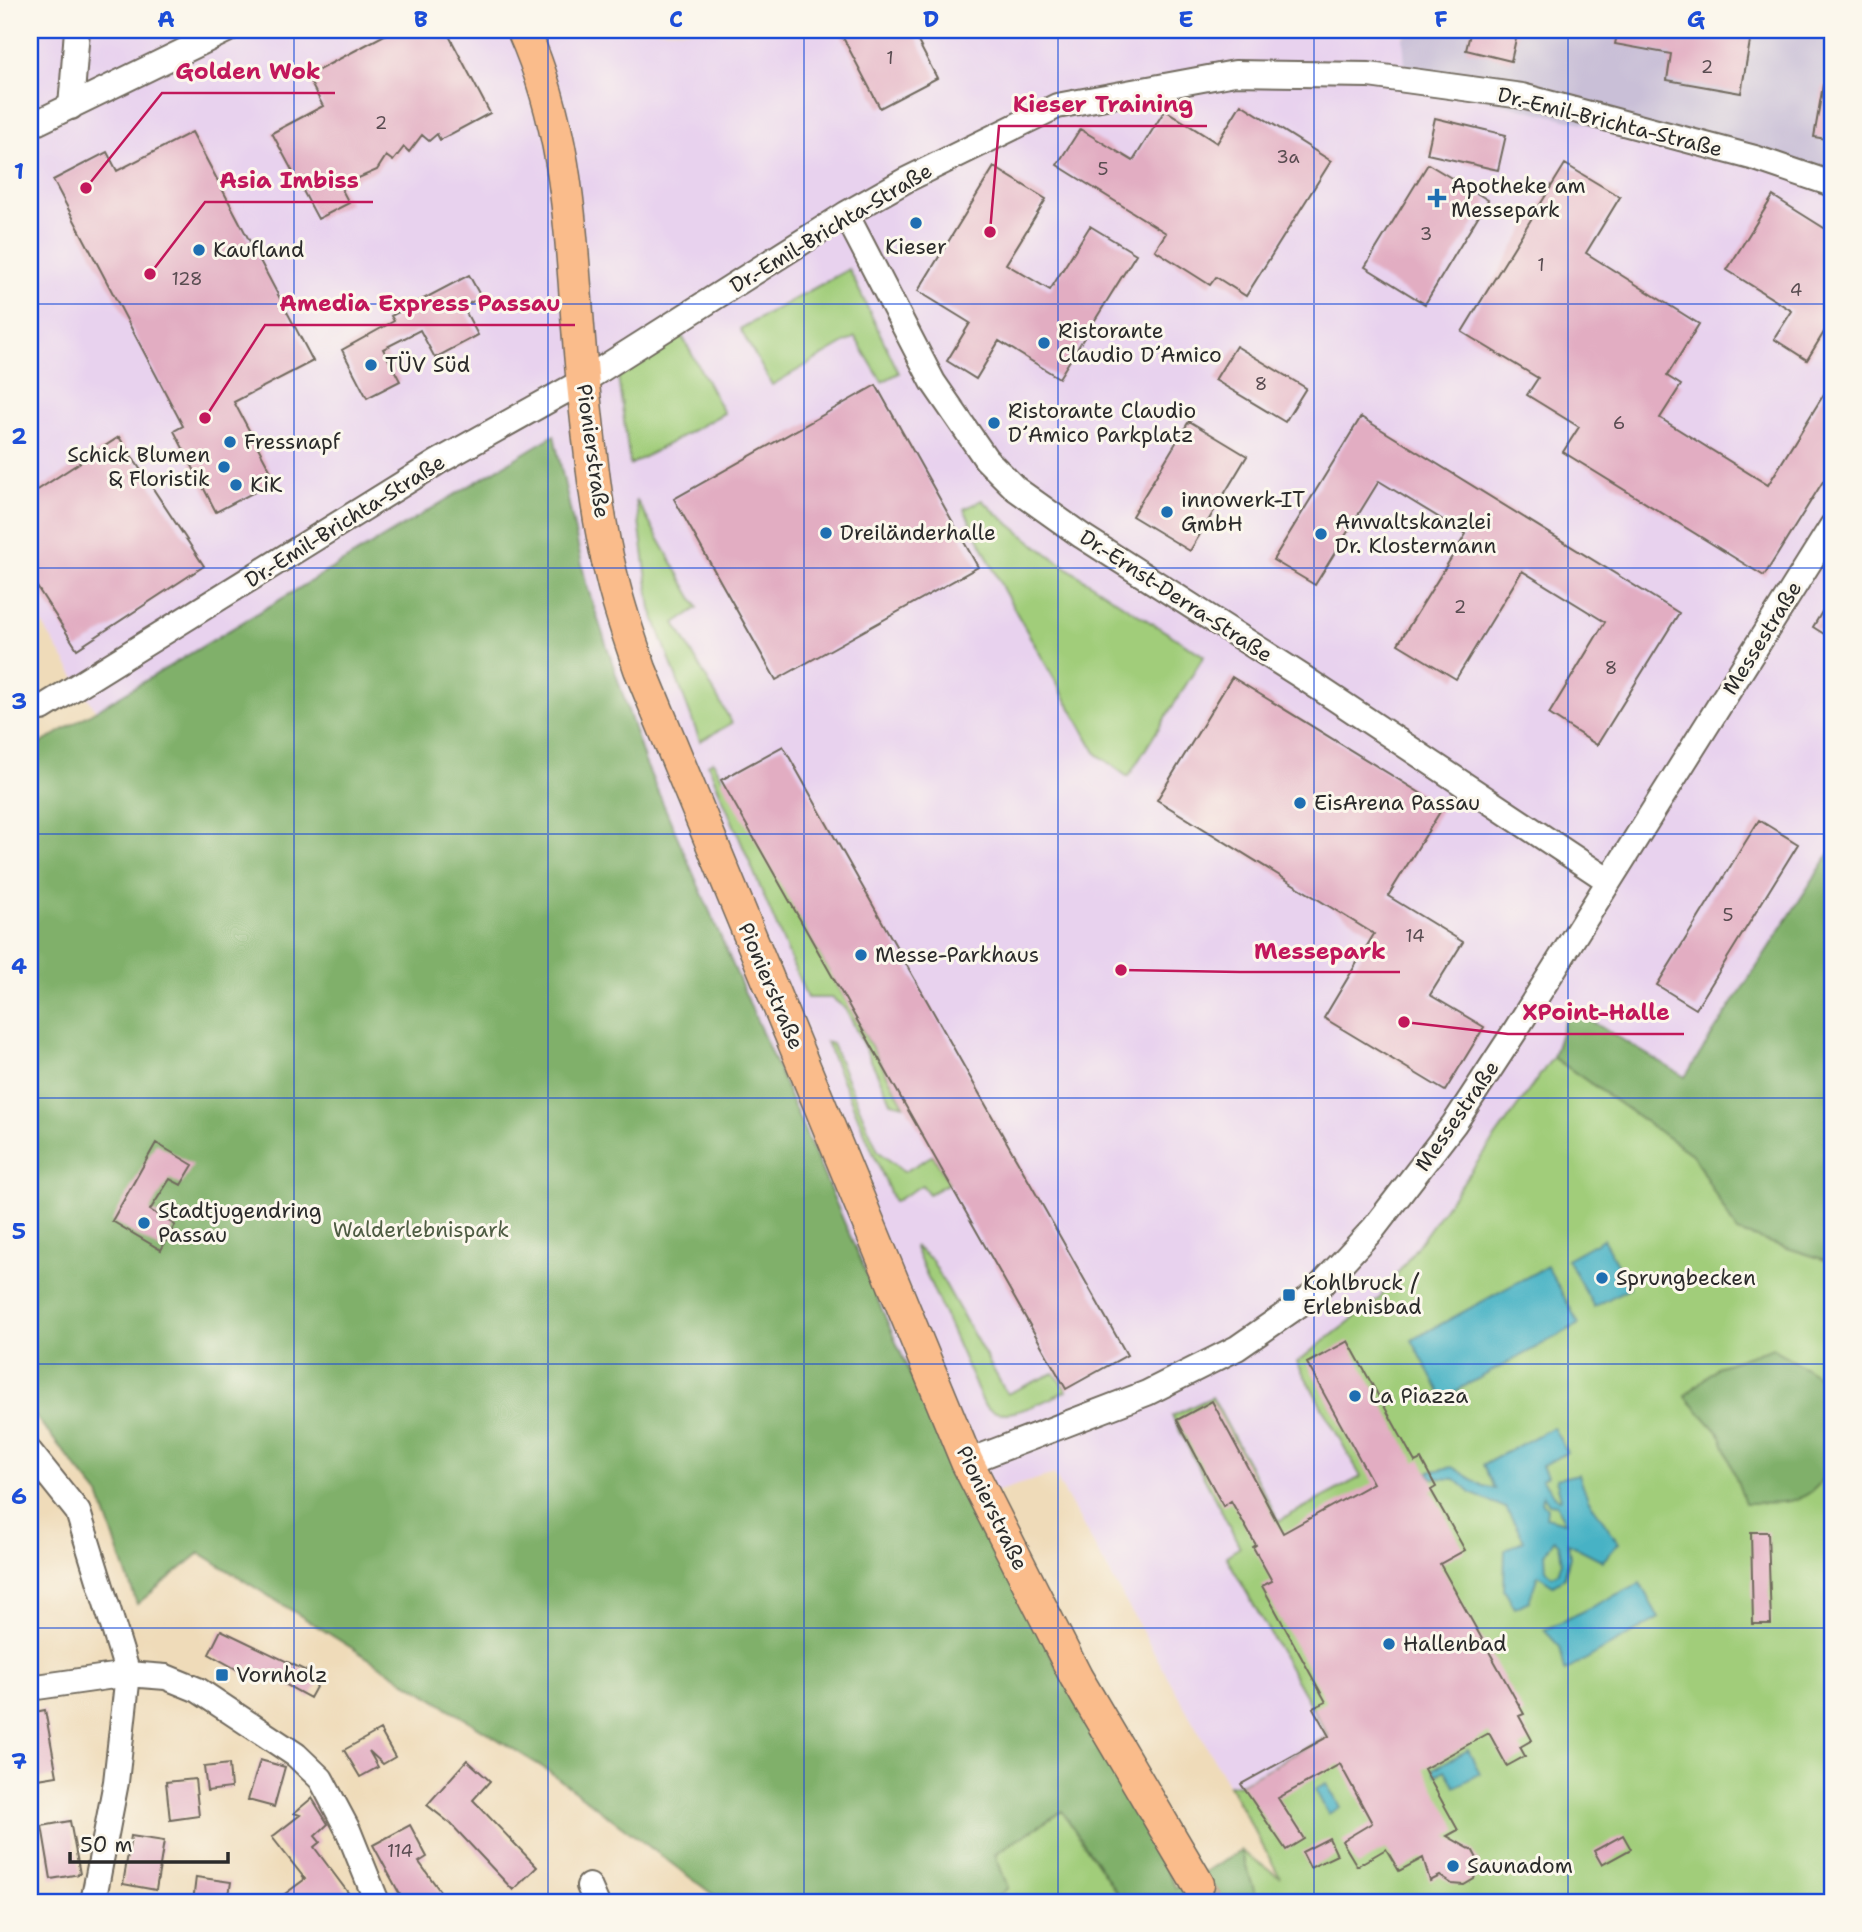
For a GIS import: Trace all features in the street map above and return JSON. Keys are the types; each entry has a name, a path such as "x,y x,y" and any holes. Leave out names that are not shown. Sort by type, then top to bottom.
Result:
{"main road":[{"name":"Pionierstraße","path":"523,30 557,129 571,214 583,381 611,578 640,670 967,1462 1076,1677 1198,1884"}],"street":[{"path":"71,107 77,30"},
{"path":"30,126 228,30"},
{"name":"Dr.-Emil-Brichta-Straße","path":"42,708 438,462 583,381 846,214 906,180 1057,106 1235,74 1369,75 1521,96 1755,158 1832,184"},
{"name":"Dr.-Ernst-Derra-Straße","path":"846,214 933,382 986,459 1016,489 1082,536 1312,683 1609,881"},
{"name":"Messestraße","path":"967,1462 1147,1393 1192,1372 1237,1348 1308,1298 1389,1210 1454,1124 1832,526"},
{"path":"30,1452 78,1511 128,1674 116,1782 93,1902"},
{"path":"30,1688 128,1674 166,1677 198,1690 296,1755 321,1779 348,1830 377,1902"}],"shaded area":[{"path":"30,30 1404,30 1403,37 1832,184 1832,850 1685,1077 1569,1008 1693,1155 1737,1232 1832,1262 1832,1902 1398,1902 1281,1879 1054,1474 968,1500 912,1379 645,762 586,583 554,436 96,711 30,604"},
{"path":"1412,30 1832,30 1832,184 1406,80 1403,37"}],"green space":[{"path":"849,269 899,373 882,382 855,337 772,385 740,329"},
{"path":"682,336 724,413 630,465 618,377"},
{"name":"Walderlebnispark","path":"554,435 586,583 645,762 912,1379 968,1500 1176,1888 1241,1851 1258,1902 1123,1902 1062,1811 995,1854 1008,1888 991,1902 723,1902 547,1770 200,1553 137,1604 99,1495 30,1410 30,750"},
{"path":"636,499 698,608 675,623 732,723 700,741 651,609"},
{"path":"982,500 1061,564 1204,656 1128,777 1097,754 1004,591 964,509"},
{"path":"713,761 904,1105 891,1102 846,1009 832,998 807,998 708,764"},
{"path":"1832,850 1832,1262 1737,1232 1693,1155 1553,1057 1569,1008 1685,1077"},
{"path":"826,1042 832,1044 878,1151 904,1172 933,1155 949,1183 929,1194 922,1185 894,1202"},
{"path":"1553,1057 1693,1155 1737,1232 1832,1262 1832,1902 1258,1902 1241,1851 1280,1877 1229,1785 1241,1784 1328,1736 1226,1556 1240,1547 1172,1416 1212,1397 1279,1521 1361,1477 1297,1362 1380,1298"},
{"path":"914,1246 931,1259 1007,1394 1054,1373 1067,1391 1013,1412 992,1411 984,1405"},
{"path":"1773,1348 1832,1388 1831,1454 1828,1469 1821,1482 1810,1493 1788,1501 1745,1503 1721,1436 1685,1396 1717,1367"},
{"path":"1062,1811 1123,1902 991,1902 1008,1888 995,1854"}],"water":[{"name":"Sprungbecken","path":"1603,1239 1630,1287 1594,1307 1567,1259"},
{"path":"1547,1266 1579,1324 1443,1398 1412,1340"},
{"path":"1553,1427 1567,1452 1542,1466 1547,1476 1541,1479 1558,1499 1561,1498 1556,1479 1579,1474 1588,1499 1619,1543 1603,1561 1568,1543 1570,1557 1564,1578 1553,1585 1538,1575 1529,1601 1515,1608 1504,1590 1505,1550 1524,1540 1506,1508 1472,1494 1455,1479 1432,1478 1428,1472 1452,1467 1483,1486 1495,1489 1483,1465","holes":["1543,1495 1549,1504 1556,1505 1565,1522 1546,1517 1547,1508 1542,1502","1554,1539 1559,1544 1562,1562 1558,1573 1552,1576 1546,1571 1545,1554"]},
{"path":"1640,1583 1659,1618 1565,1671 1560,1647 1544,1630"},
{"path":"1468,1750 1480,1773 1455,1787 1445,1770 1436,1775 1433,1769"},
{"path":"1326,1783 1340,1807 1328,1814 1315,1789"}],"building":[{"path":"394,30 446,30 490,113 440,140 437,134 429,141 422,135 409,152 404,147 393,161 386,156 377,170 340,186 349,203 318,219 272,133 323,106 307,76"},
{"path":"839,30 912,30 937,78 880,108"},
{"path":"1471,30 1518,30 1511,61 1466,50"},
{"path":"1618,30 1752,30 1741,93 1667,80 1671,54 1615,44"},
{"path":"1823,85 1832,85 1832,140 1814,137"},
{"path":"1241,104 1331,161 1246,296 1216,277 1210,285 1155,250 1166,233 1057,165 1080,129 1133,161 1165,110 1217,143"},
{"path":"1435,118 1506,135 1498,170 1427,154"},
{"path":"192,132 313,361 234,402 276,481 216,512 174,431 183,426 53,180 107,152 117,171"},
{"path":"1428,164 1488,200 1425,304 1365,267"},
{"path":"1565,164 1620,197 1586,253 1699,324 1667,376 1681,385 1660,418 1768,485 1832,381 1832,467 1764,576 1563,452 1579,427 1527,395 1538,378 1462,332"},
{"path":"994,167 1046,199 1006,264 1050,290 1090,226 1136,254 1059,378 999,341 976,379 947,361 970,323 918,291"},
{"path":"1773,196 1832,233 1832,319 1807,360 1774,339 1792,311 1727,270"},
{"path":"469,275 481,297 463,307 478,335 435,358 420,330 383,349 400,381 367,398 342,350 394,321 391,316"},
{"path":"1236,346 1306,388 1285,422 1215,380"},
{"name":"Dreiländerhalle","path":"876,385 978,567 776,680 674,499"},
{"path":"1361,417 1679,613 1597,745 1549,714 1605,622 1522,571 1456,679 1398,644 1466,534 1379,481 1315,585 1273,560"},
{"path":"1189,421 1247,456 1190,551 1132,516"},
{"path":"119,437 204,566 77,649 30,576 30,495"},
{"path":"1832,595 1832,639 1813,627"},
{"name":"EisArena Passau","path":"1232,677 1443,807 1388,896 1463,942 1430,995 1484,1027 1445,1091 1324,1018 1374,934 1157,800"},
{"name":"Messe-Parkhaus","path":"783,746 1127,1355 1066,1389 721,780"},
{"path":"1759,820 1798,844 1696,1009 1657,985"},
{"path":"156,1143 193,1165 181,1185 170,1179 150,1210 175,1225 161,1250 112,1221"},
{"name":"Hallenbad","path":"1348,1341 1415,1462 1421,1459 1436,1487 1431,1490 1465,1550 1440,1564 1524,1714 1519,1716 1532,1740 1520,1747 1525,1756 1507,1766 1489,1733 1424,1769 1458,1830 1447,1836 1473,1851 1479,1862 1474,1879 1464,1885 1452,1884 1440,1876 1430,1881 1423,1858 1399,1871 1386,1849 1357,1866 1342,1841 1372,1823 1340,1764 1278,1798 1304,1839 1286,1850 1241,1784 1329,1736 1313,1708 1326,1702 1262,1586 1272,1581 1253,1547 1256,1545 1231,1501 1223,1506 1177,1420 1212,1401 1283,1533 1373,1483 1307,1363"},
{"path":"1751,1532 1768,1532 1771,1624 1753,1624"},
{"path":"221,1630 321,1678 310,1698 250,1665 245,1674 209,1654"},
{"path":"45,1710 57,1776 38,1779 30,1735 30,1713"},
{"path":"380,1730 395,1757 383,1764 369,1751 378,1767 360,1777 344,1750"},
{"path":"260,1760 285,1767 274,1807 248,1800"},
{"path":"467,1760 490,1781 473,1800 537,1867 513,1890 451,1824 427,1805"},
{"path":"229,1764 231,1788 207,1791 204,1767"},
{"path":"195,1779 199,1816 170,1820 166,1782"},
{"path":"312,1798 328,1824 315,1836 320,1842 314,1847 355,1902 274,1902 305,1879 272,1837 300,1815 294,1813"},
{"path":"70,1821 80,1874 51,1879 42,1826"},
{"path":"410,1825 427,1857 419,1862 448,1902 404,1902 373,1845"},
{"path":"1623,1835 1631,1849 1602,1865 1594,1851"},
{"path":"131,1836 164,1841 156,1890 123,1884"},
{"path":"1329,1838 1337,1855 1310,1868 1302,1852"},
{"path":"196,1877 231,1882 228,1902 193,1902"}],"tunnel":[{"path":"1198,1884 1210,1902"}],"place":[{"name":"Golden Wok","path":"86,188"},
{"name":"Apotheke am Messepark","path":"1437,198"},
{"name":"Kieser","path":"916,223"},
{"name":"Kieser Training","path":"990,232"},
{"name":"Kaufland","path":"199,250"},
{"name":"Asia Imbiss","path":"150,274"},
{"name":"Ristorante Claudio D´Amico","path":"1044,343"},
{"name":"TÜV Süd","path":"371,365"},
{"name":"Amedia Express Passau","path":"205,418"},
{"name":"Ristorante Claudio D´Amico Parkplatz","path":"994,423"},
{"name":"Fressnapf","path":"230,442"},
{"name":"Schick Blumen & Floristik","path":"224,467"},
{"name":"KiK","path":"236,485"},
{"name":"innowerk-IT GmbH","path":"1167,512"},
{"name":"Dreiländerhalle","path":"826,533"},
{"name":"Anwaltskanzlei Dr. Klostermann","path":"1321,534"},
{"name":"EisArena Passau","path":"1300,803"},
{"name":"Messe-Parkhaus","path":"861,955"},
{"name":"Messepark","path":"1121,970"},
{"name":"XPoint-Halle","path":"1404,1022"},
{"name":"Stadtjugendring Passau","path":"144,1223"},
{"name":"Sprungbecken","path":"1602,1278"},
{"name":"Kohlbruck / Erlebnisbad","path":"1289,1295"},
{"name":"La Piazza","path":"1355,1396"},
{"name":"Hallenbad","path":"1389,1644"},
{"name":"Vornholz","path":"222,1675"},
{"name":"Saunadom","path":"1453,1866"}]}
